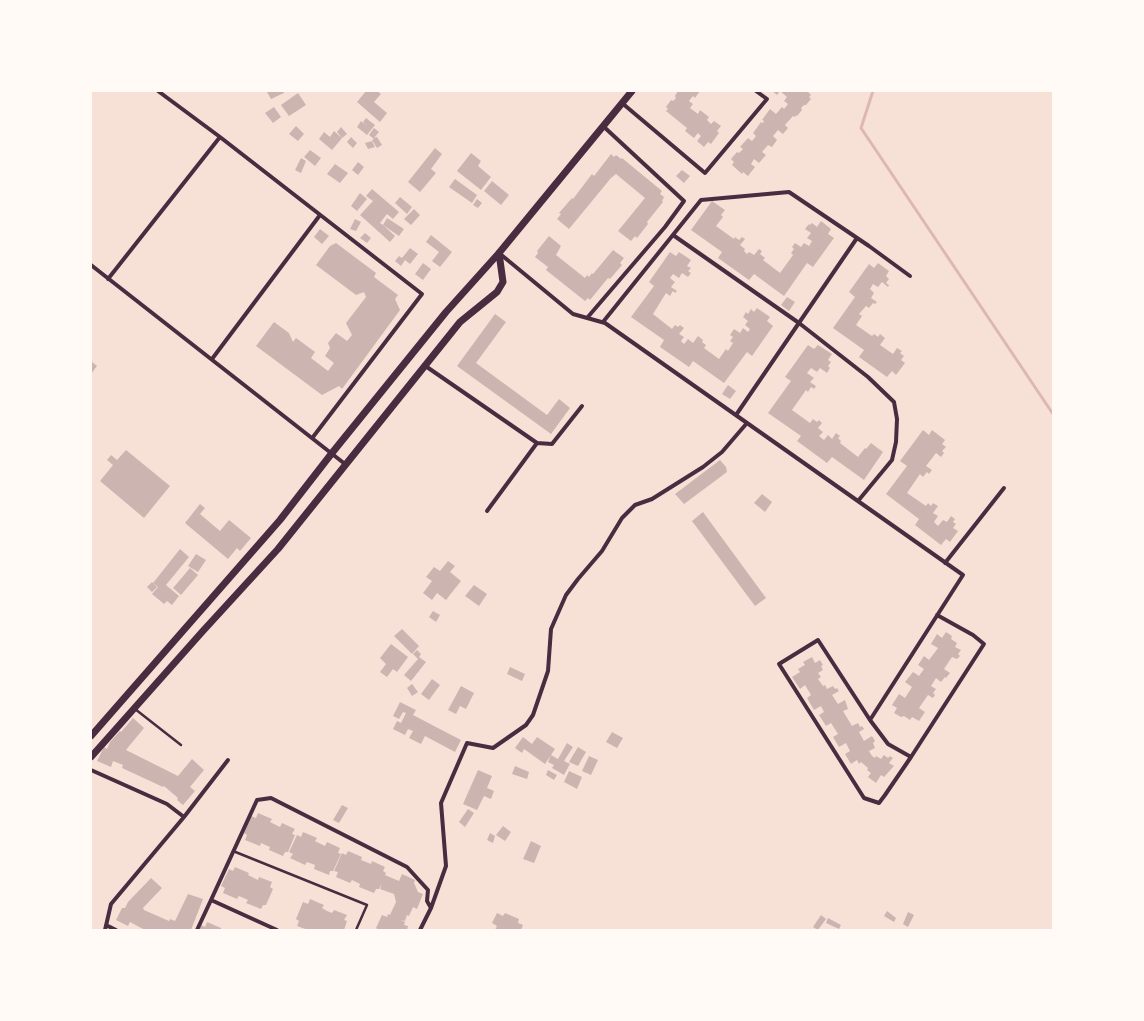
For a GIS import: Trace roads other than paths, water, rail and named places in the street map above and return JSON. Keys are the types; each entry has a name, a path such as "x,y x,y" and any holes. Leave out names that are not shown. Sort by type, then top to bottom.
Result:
{"street":[{"path":"158,91 220,137 422,294 313,438"},
{"path":"91,736 280,520 446,312 499,253 632,91"},
{"path":"622,103 705,173 767,100 756,91"},
{"path":"587,318 665,226 684,200 603,126"},
{"path":"108,279 220,137"},
{"path":"603,322 701,200 789,192 910,276"},
{"path":"212,359 320,215"},
{"path":"673,235 799,323 868,377 894,402 897,419 896,442 892,460 858,501"},
{"path":"736,415 857,238"},
{"path":"499,253 573,314 605,323 963,575 870,720"},
{"path":"91,757 278,549 460,322 497,292 503,282 499,253"},
{"path":"91,265 345,464"},
{"path":"424,365 537,443 552,444 582,406"},
{"path":"420,930 431,908 446,866 441,803 467,744 493,748 526,725 533,715 548,671 551,629 566,595 602,551 622,518 635,505 652,499 703,467 722,452 747,423"},
{"path":"487,511 537,443"},
{"path":"945,563 1004,488"},
{"path":"911,757 888,744 870,720 818,640 779,664 864,798 879,803 911,757 984,644 973,635 937,615"},
{"path":"116,930 105,928 111,904 184,817 228,760"},
{"path":"91,770 167,804 184,817"},
{"path":"198,930 257,800 271,798 407,867 428,890 427,901 431,908"},
{"path":"211,900 277,930"}],"lane":[{"path":"134,708 181,745"},
{"path":"233,851 367,906 356,930"}],"waterway":[{"path":"873,91 861,128 1053,414"}]}
